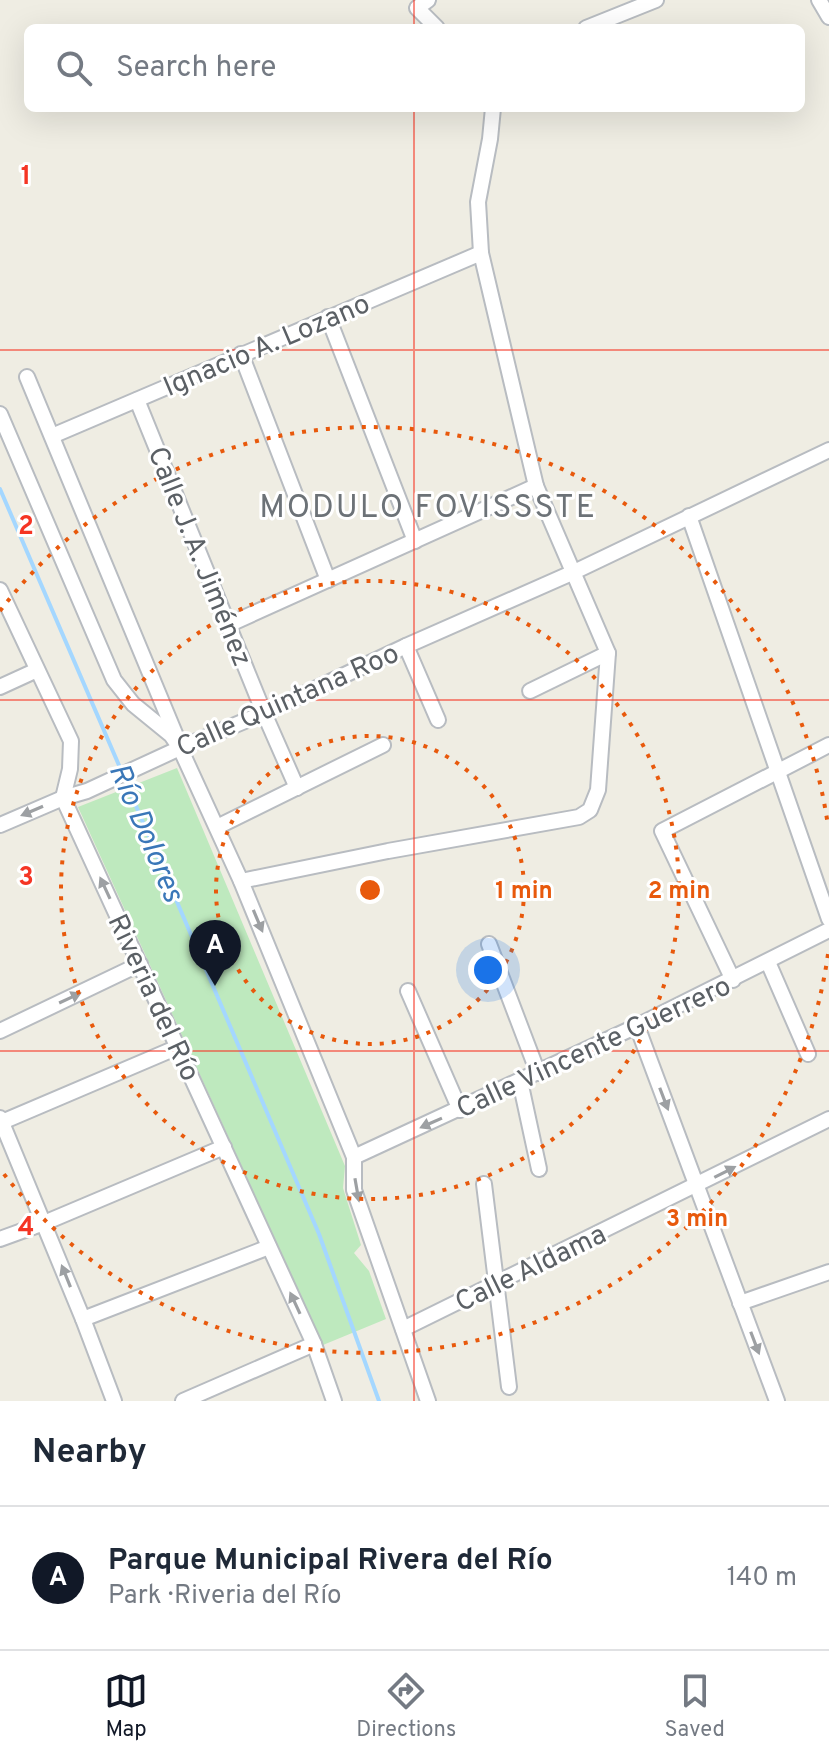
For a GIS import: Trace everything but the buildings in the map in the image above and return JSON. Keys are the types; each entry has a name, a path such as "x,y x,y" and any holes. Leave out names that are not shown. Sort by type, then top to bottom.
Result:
{"street":[{"path":"596,24 656,0"},
{"path":"819,0 829,17"},
{"path":"422,4 434,24"},
{"path":"241,881 579,817 590,810 598,790 608,653 536,486 481,253 478,202 493,112"},
{"name":"Ignacio A. Lozano","path":"52,436 481,253"},
{"path":"328,317 415,541"},
{"path":"241,354 328,580"},
{"path":"27,377 180,748 241,881 354,1157 354,1190 428,1401"},
{"name":"Calle J. A. Jiménez","path":"137,400 297,788"},
{"path":"0,414 114,680 133,704 171,735 180,748"},
{"name":"Calle Quintana Roo","path":"0,825 87,791 264,713 574,572 829,450"},
{"path":"230,624 536,486"},
{"path":"689,516 829,919"},
{"path":"1,596 71,741 70,769 63,798"},
{"path":"406,646 438,720"},
{"path":"530,691 608,653"},
{"path":"0,687 37,670"},
{"path":"217,827 383,745"},
{"path":"733,980 662,831 829,745"},
{"name":"Riveria del Río","path":"63,798 314,1344 334,1401"},
{"name":"Calle Vincente Guerrero","path":"354,1157 637,1026 829,930"},
{"path":"489,944 538,1073"},
{"path":"768,962 808,1054"},
{"path":"0,1031 140,964"},
{"path":"408,991 460,1110"},
{"path":"637,1026 777,1401"},
{"path":"114,1401 1,1120 178,1047"},
{"path":"520,1081 539,1169"},
{"name":"Calle Aldama","path":"403,1329 829,1119"},
{"path":"0,1239 224,1147"},
{"path":"484,1184 509,1387"},
{"path":"83,1319 269,1247"},
{"path":"740,1303 829,1272"},
{"path":"183,1401 314,1344"}],"green space":[{"path":"177,768 345,1166 343,1188 361,1245 354,1253 369,1271 386,1319 323,1345 78,807"}],"waterway":[{"name":"Río Dolores","path":"0,489 121,770"},
{"name":"Río Dolores","path":"124,778 319,1234 379,1401"}],"place":[{"name":"Parque Municipal Rivera del Río","path":"215,986"}],"district":[{"name":"MODULO FOVISSSTE","path":"428,506"}]}
